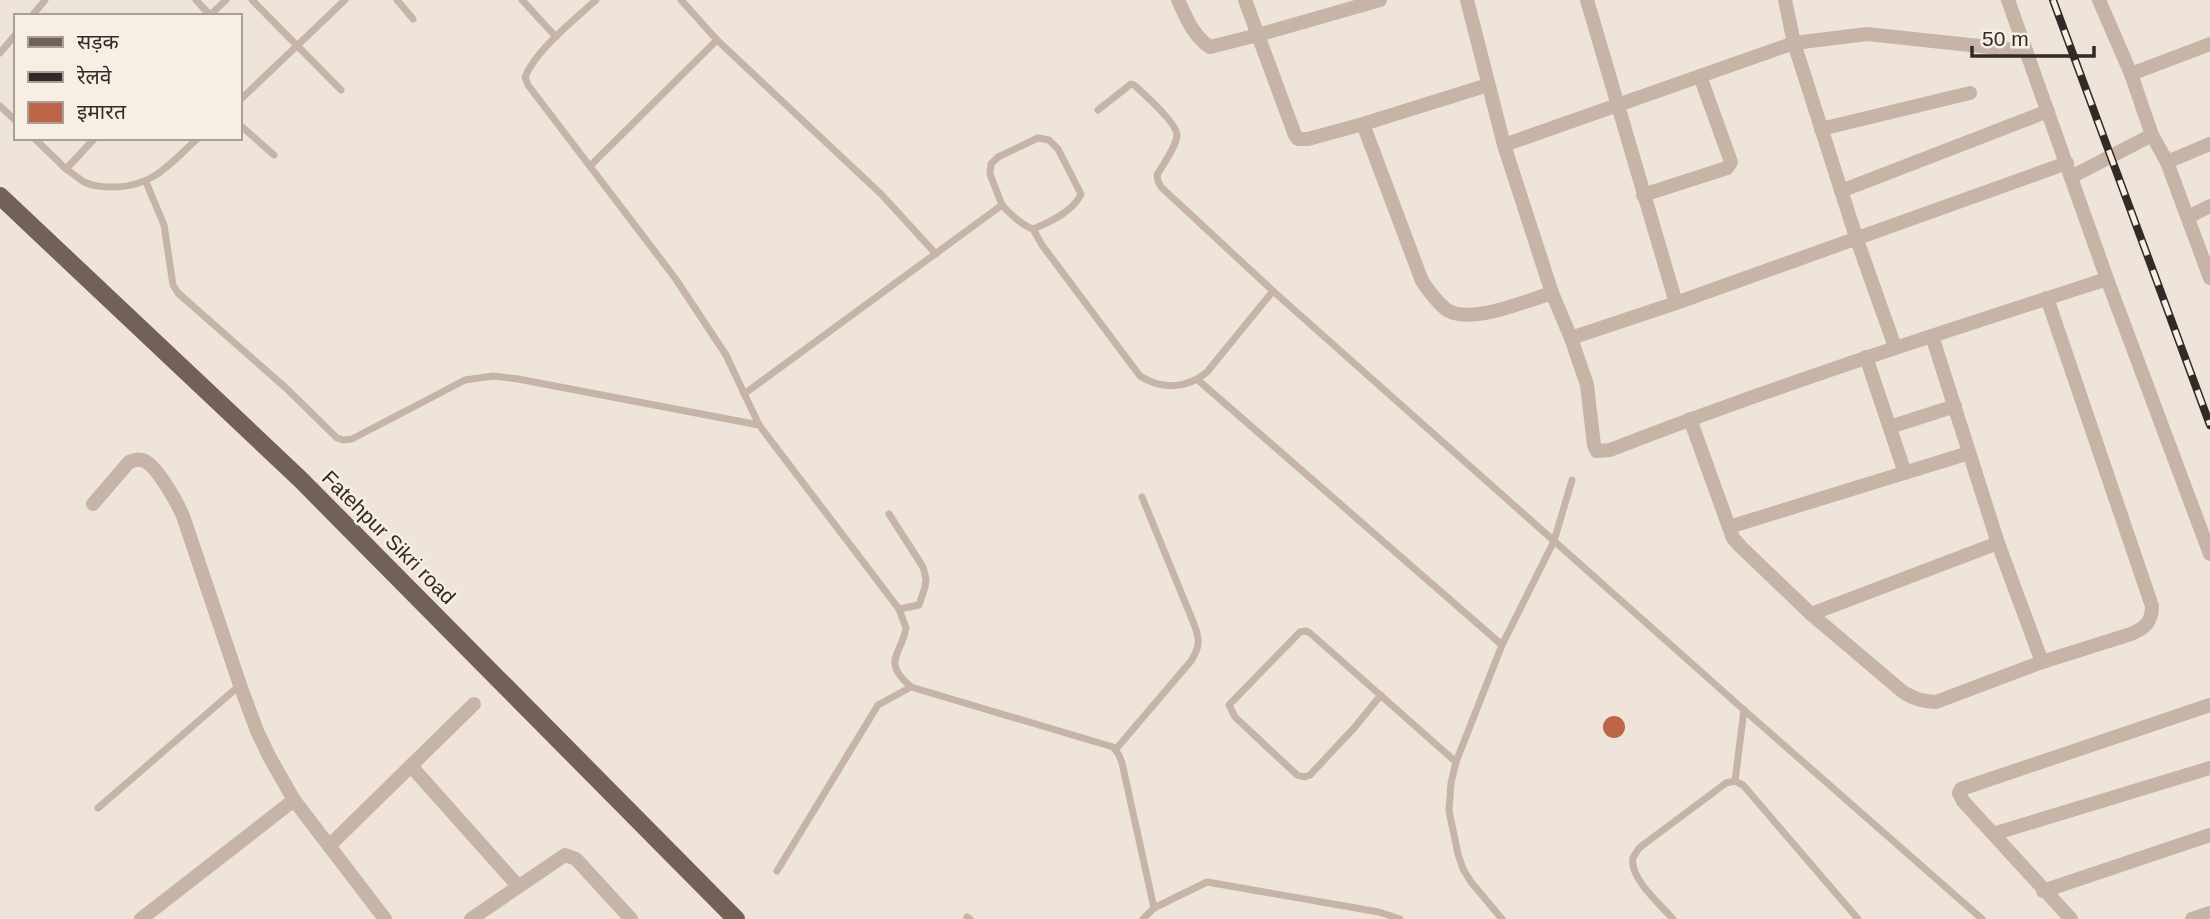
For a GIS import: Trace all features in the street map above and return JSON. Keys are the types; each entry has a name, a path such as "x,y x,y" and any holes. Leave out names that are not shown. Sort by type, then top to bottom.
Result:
{"main road":[{"name":"Fatehpur Sikri road","path":"0,196 300,479 736,919"}],"street":[{"path":"1178,0 1192,29 1210,47 1380,0"},
{"path":"1245,0 1298,139 1308,139 1363,124 1489,85"},
{"path":"1467,0 1504,145 1552,293 1587,385 1597,451 1610,450 1866,357 2107,279"},
{"path":"1587,0 1676,303"},
{"path":"1786,0 1794,43 1856,237 1895,348"},
{"path":"2008,0 2107,279 2210,554"},
{"path":"2099,0 2131,74 2152,135 2167,162 2210,278"},
{"path":"1504,145 1794,43 1867,34 2026,51"},
{"path":"2131,74 2210,44"},
{"path":"1643,195 1727,168 1731,162 1700,76"},
{"path":"1821,129 1970,93"},
{"path":"1841,191 2048,111"},
{"path":"1363,124 1422,281 1448,310 1464,316 1479,315 1552,293"},
{"path":"1571,338 1856,237 2069,170 2152,135"},
{"path":"2167,162 2210,144"},
{"path":"2188,217 2210,206"},
{"path":"1690,419 1733,538 1811,614 1903,692 1924,702 1936,702 2042,662 2144,628 2152,617 2152,606 2047,298"},
{"path":"1932,336 1998,543 2042,662"},
{"path":"1866,357 1905,473"},
{"path":"1890,427 1955,406"},
{"path":"1729,527 1969,453"},
{"path":"93,504 129,462 135,459 143,460 150,466 174,496 257,731 294,800 385,919"},
{"path":"1811,614 1998,543"},
{"path":"329,846 474,704"},
{"path":"2071,919 1963,800 1959,793 1961,789 2210,705"},
{"path":"411,766 518,886"},
{"path":"1993,834 2210,768"},
{"path":"141,919 294,800"},
{"path":"2043,891 2210,835"},
{"path":"471,919 565,855 571,856 632,919"},
{"path":"2192,919 2210,914"}],"lane":[{"path":"34,14 45,0"},
{"path":"196,0 208,14"},
{"path":"210,14 226,0"},
{"path":"252,0 341,90"},
{"path":"242,98 345,0"},
{"path":"397,0 413,19"},
{"path":"522,0 556,37"},
{"path":"596,0 556,37 529,69 525,77 528,85 675,278 726,355 759,425 899,609 906,628 895,656 895,664 901,678 911,687 1108,744 1116,749 1122,764 1154,908"},
{"path":"681,0 718,40 882,195 936,254"},
{"path":"0,53 14,36"},
{"path":"590,166 718,40"},
{"path":"1098,110 1131,84 1134,85 1172,123 1177,134 1176,141 1157,175 1161,187 1273,291 1982,919"},
{"path":"0,106 14,119"},
{"path":"242,127 274,155"},
{"path":"1033,229 1077,203 1081,194 1058,149 1049,140 1038,138 991,164 989,174 1002,205 1020,222 1033,229 1042,245 1140,376 1150,382 1180,386 1198,380 1273,291"},
{"path":"36,140 66,169 86,183 104,187 126,187 146,182 196,140"},
{"path":"66,169 93,140"},
{"path":"146,182 164,225 173,285 178,293 287,389 337,438 352,439 465,380 493,376 759,425"},
{"path":"744,394 1002,205"},
{"path":"1198,380 1502,645"},
{"path":"1502,919 1463,869 1449,811 1451,783 1456,762 1502,645 1554,541 1573,480"},
{"path":"1116,749 1192,661 1199,645 1194,624 1142,497"},
{"path":"888,514 923,567 926,579 919,605 899,609"},
{"path":"1381,695 1310,775 1304,777 1297,775 1236,718 1228,705 1300,632 1306,631 1381,695 1456,762"},
{"path":"97,808 240,685"},
{"path":"777,871 878,705 911,687"},
{"path":"1735,781 1744,710"},
{"path":"1673,919 1637,879 1633,858 1639,848 1726,783 1735,781 1743,785 1858,919"},
{"path":"1143,919 1154,908 1207,882 1379,912 1400,919"}],"building":[{"path":"1614,716 1624,723 1625,727 1618,737 1614,738 1604,731 1603,727 1610,717"}],"railway":[{"path":"2053,0 2210,425"}]}
